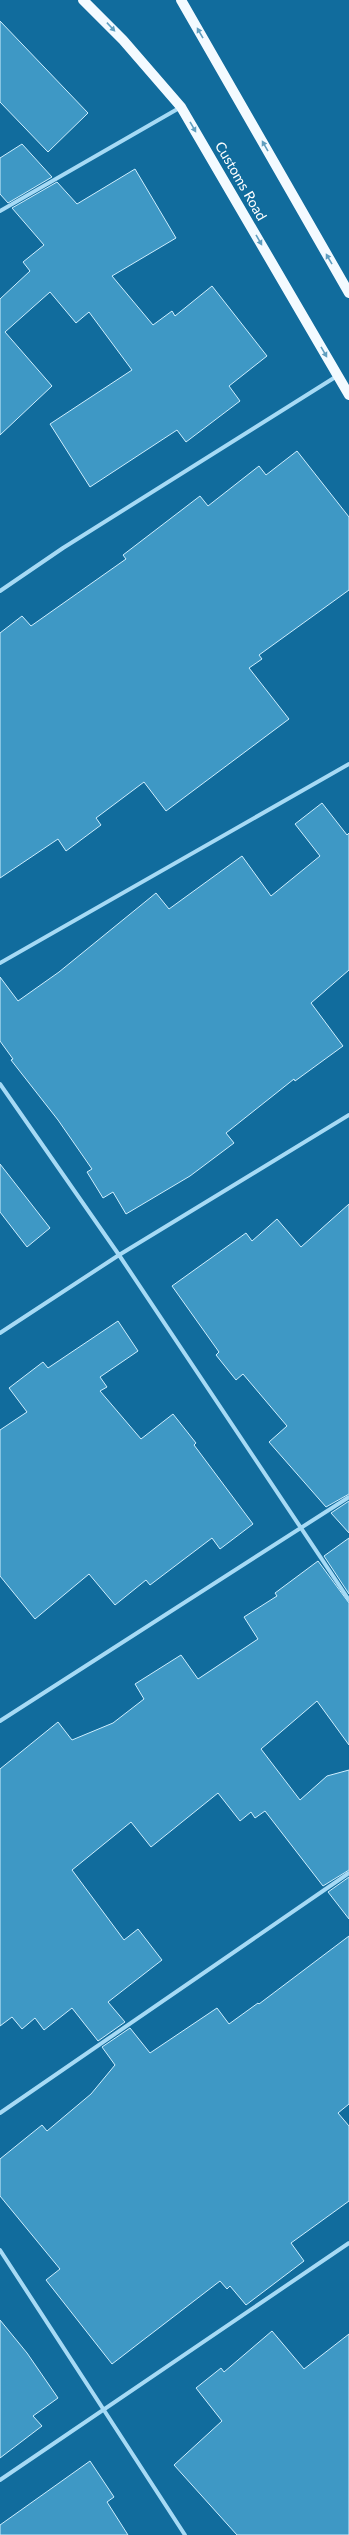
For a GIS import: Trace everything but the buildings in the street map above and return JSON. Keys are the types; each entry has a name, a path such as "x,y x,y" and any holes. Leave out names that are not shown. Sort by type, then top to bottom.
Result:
{"main road":[{"name":"Customs Road","path":"83,0 123,40 181,107 349,395"},
{"path":"181,0 349,293"}],"street":[{"path":"0,211 181,107"},
{"path":"0,591 63,548 338,376"},
{"path":"0,963 349,764"},
{"path":"0,1084 119,1255 349,1600"},
{"path":"0,1332 119,1255 349,1115"},
{"path":"0,1721 301,1530 349,1497"},
{"path":"0,2112 349,1873"},
{"path":"0,2480 349,2243"},
{"path":"0,2250 185,2535"}]}
